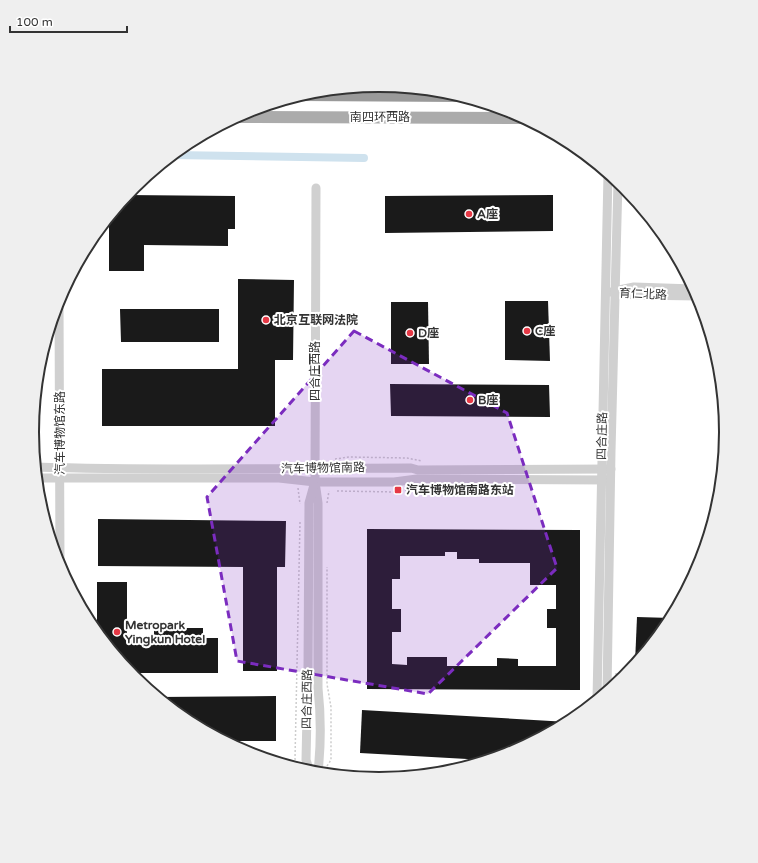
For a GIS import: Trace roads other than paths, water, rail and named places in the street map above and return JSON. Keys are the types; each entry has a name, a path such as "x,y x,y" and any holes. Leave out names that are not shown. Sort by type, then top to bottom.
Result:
{"highway":[{"name":"南四环西路","path":"334,94 427,95"}],"main road":[{"name":"南四环西路","path":"252,116 511,118"}],"street":[{"name":"四合庄路","path":"607,683 606,292 608,181"},
{"name":"四合庄西路","path":"316,188 315,482 318,502 318,688 320,709 318,766"},
{"name":"四合庄路","path":"606,469 615,291 618,190"},
{"name":"育仁北路","path":"606,292 634,287 688,289"},
{"name":"育仁北路","path":"615,291 634,295 691,296"},
{"name":"汽车博物馆东路","path":"59,316 60,549"},
{"name":"汽车博物馆南路","path":"41,467 315,465 411,468 418,470 606,469"},
{"name":"汽车博物馆南路","path":"42,478 279,478 315,482 394,482 417,479 606,480"},
{"name":"四合庄路","path":"597,692 606,480"},
{"name":"四合庄西路","path":"307,764 306,760 309,503 315,482"}],"waterway":[{"path":"181,155 364,158"}],"place":[{"name":"A座","path":"469,214"},
{"name":"北京互联网法院","path":"266,320"},
{"name":"C座","path":"527,331"},
{"name":"D座","path":"410,333"},
{"name":"B座","path":"470,400"},
{"name":"汽车博物馆南路东站","path":"398,490"},
{"name":"Metropark Yingkun Hotel","path":"117,632"}]}
